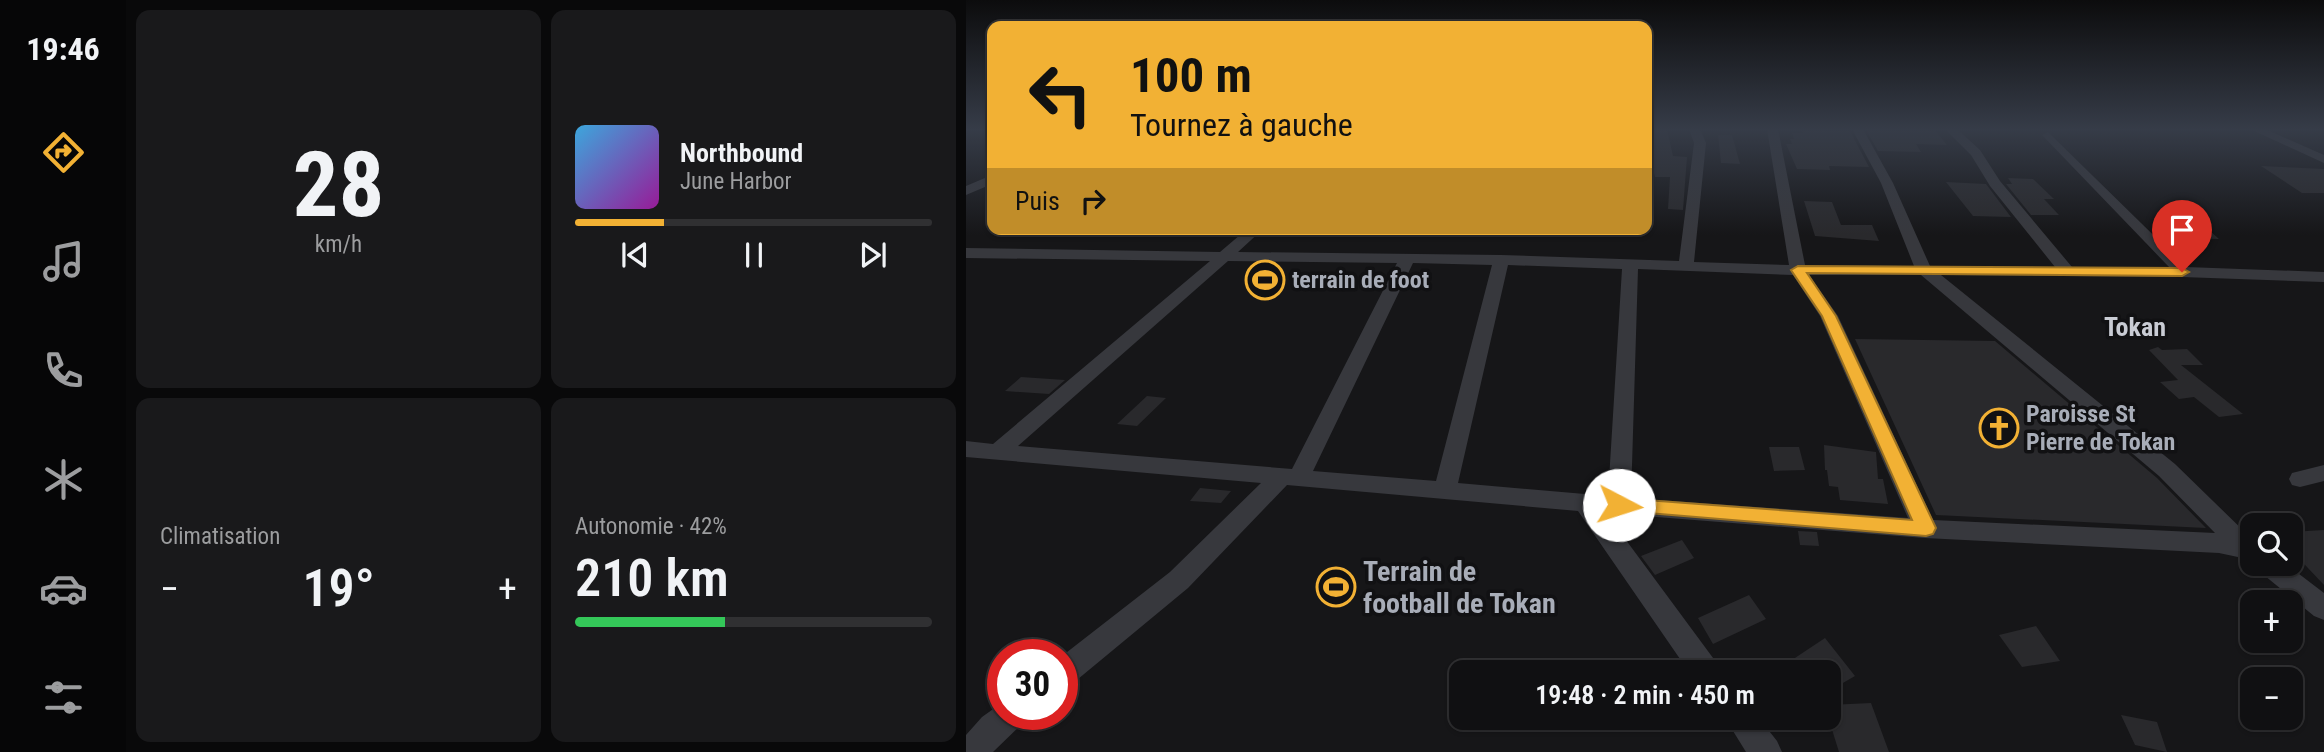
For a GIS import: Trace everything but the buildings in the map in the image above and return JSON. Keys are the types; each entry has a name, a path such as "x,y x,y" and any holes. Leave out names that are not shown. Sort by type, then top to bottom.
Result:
{"street":[{"path":"1686,266 1698,164"},
{"path":"1778,164 1798,270 1829,316 1926,528"},
{"path":"1876,164 1923,269 2166,470 2240,541"},
{"path":"1983,164 1995,183 2067,271"},
{"path":"2076,164 2182,272"},
{"path":"966,175 987,177"},
{"path":"966,191 987,180"},
{"path":"998,451 1248,235"},
{"path":"966,253 1501,260 1798,270 2182,272 2324,277"},
{"path":"1078,661 1179,580 1291,476 1408,259"},
{"path":"1445,490 1501,260"},
{"path":"1619,505 1630,265"},
{"path":"966,449 1585,503 1926,528 2219,543 2240,550"},
{"path":"2300,479 2324,473"},
{"path":"1585,503 1697,660"},
{"path":"2282,576 2324,608"},
{"path":"972,752 991,730"},
{"path":"1749,730 1766,752"}],"place":[{"name":"terrain de foot","path":"1265,280"},
{"name":"Paroisse St Pierre de Tokan","path":"1999,428"},
{"name":"Terrain de football de Tokan","path":"1336,587"}],"district":[{"name":"Tokan","path":"2135,327"}],"route":[{"path":"1619,505 1926,528 1829,316 1798,270 2182,272"}]}
